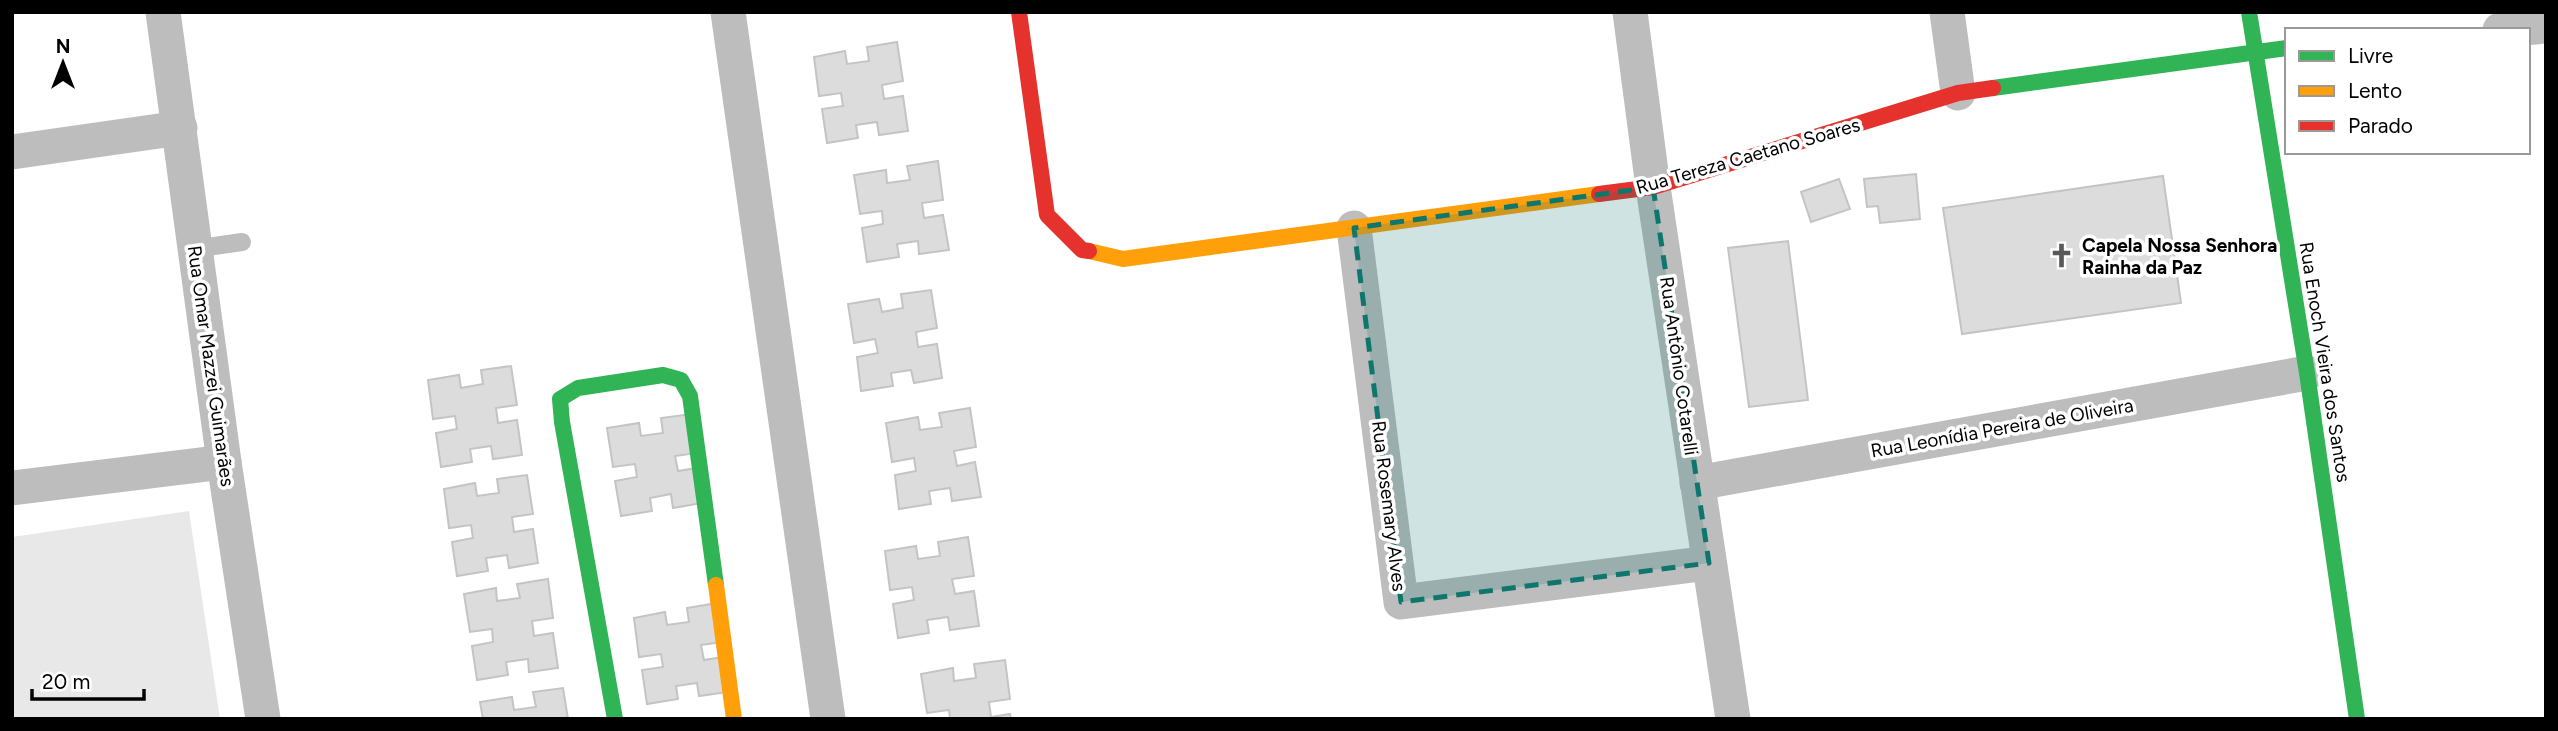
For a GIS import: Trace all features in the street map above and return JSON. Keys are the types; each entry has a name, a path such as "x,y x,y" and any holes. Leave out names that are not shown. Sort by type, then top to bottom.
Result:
{"street":[{"name":"Rua Omar Mazzei Guimarães","path":"163,12 223,462 263,719"},
{"path":"728,12 828,719"},
{"name":"Rua Tereza Caetano Soares","path":"1019,12 1047,215 1082,250 1123,259 1653,187 1958,93 2285,48"},
{"name":"Rua Antônio Cotarelli","path":"1630,12 1696,483 1733,719"},
{"path":"1947,12 1958,93"},
{"name":"Rua Enoch Vieira dos Santos","path":"2249,12 2307,373 2357,719"},
{"path":"2523,28 2546,26"},
{"path":"12,152 180,128"},
{"name":"Rua Rosemary Alves","path":"1354,228 1401,602 1709,563"},
{"name":"Rua Leonídia Pereira de Oliveira","path":"1696,483 2307,373"},
{"path":"615,719 560,399 578,388 663,375 681,380 690,396 734,719"},
{"path":"12,488 223,462"}],"lane":[{"path":"194,249 242,242"}],"highlighted area":[{"path":"1653,187 1709,563 1401,602 1354,228"}],"shaded area":[{"path":"189,511 220,719 12,719 12,537"}],"building":[{"path":"897,42 903,81 882,85 884,99 903,96 908,131 879,135 877,122 856,125 858,138 827,143 822,109 843,106 841,93 819,96 814,57 845,51 847,64 869,61 867,47"},
{"path":"938,161 943,200 922,203 924,218 943,215 949,250 919,254 918,241 897,244 899,257 867,262 862,228 883,224 882,211 860,214 854,175 886,170 887,183 910,180 907,166"},
{"path":"1916,174 1920,219 1880,223 1878,206 1867,207 1864,179"},
{"name":"Capela Nossa Senhora Rainha da Paz","path":"2163,176 2181,303 1962,334 1943,208"},
{"path":"1839,179 1850,209 1811,222 1801,192"},
{"path":"1788,241 1808,400 1749,407 1728,248"},
{"path":"931,290 937,328 916,332 918,347 937,344 942,378 914,383 911,370 891,373 893,386 861,391 857,357 878,353 875,339 854,343 848,304 879,299 882,312 903,308 901,294"},
{"path":"511,366 517,405 496,408 498,423 517,420 522,455 493,459 491,446 470,449 472,462 441,467 436,433 457,429 455,416 433,419 428,380 459,375 461,388 483,384 481,370"},
{"path":"970,408 976,447 954,451 957,466 975,462 981,497 952,501 950,488 929,491 931,504 899,509 895,475 916,471 914,458 892,462 886,423 918,417 920,430 942,427 939,413"},
{"path":"691,414 697,453 675,456 678,471 697,468 702,503 673,508 671,494 650,498 652,511 621,516 615,481 637,477 635,464 613,467 607,428 639,423 641,436 663,433 661,418"},
{"path":"527,475 533,514 512,517 514,532 533,529 538,563 509,568 507,555 486,558 488,571 457,576 452,542 473,538 471,525 449,528 444,489 475,483 477,496 499,493 497,479"},
{"path":"968,537 974,576 952,579 955,594 974,591 979,626 950,630 948,617 927,620 929,633 898,638 893,604 914,600 912,587 890,590 885,551 916,546 918,559 940,556 938,542"},
{"path":"548,579 553,618 532,621 534,636 553,633 558,668 529,672 528,659 506,662 508,675 477,680 472,646 493,642 492,629 470,632 464,594 496,588 497,601 520,598 517,584"},
{"path":"717,603 723,642 701,645 704,660 723,657 728,692 699,696 697,683 676,686 678,699 647,704 642,670 663,667 661,654 639,657 634,618 665,612 667,625 689,622 687,608"},
{"path":"1005,660 1010,699 989,702 991,717 1010,714 1011,719 950,719 949,710 927,713 921,674 953,668 954,681 976,678 974,664"},
{"path":"563,688 568,719 483,719 480,702 512,697 514,710 536,707 533,692"}],"traffic: fast":[{"path":"2249,12 2307,373 2357,719"},
{"path":"1993,88 2285,48"},
{"path":"615,719 560,399 578,388 663,375 681,380 690,396 716,585"}],"traffic: slow":[{"path":"1089,251 1123,259 1599,194"},
{"path":"716,585 734,719"}],"traffic: jam":[{"path":"1019,12 1047,215 1082,250 1089,251"},
{"path":"1599,194 1653,187 1958,93 1993,88"}],"place":[{"name":"Capela Nossa Senhora Rainha da Paz","path":"2062,256"}]}
